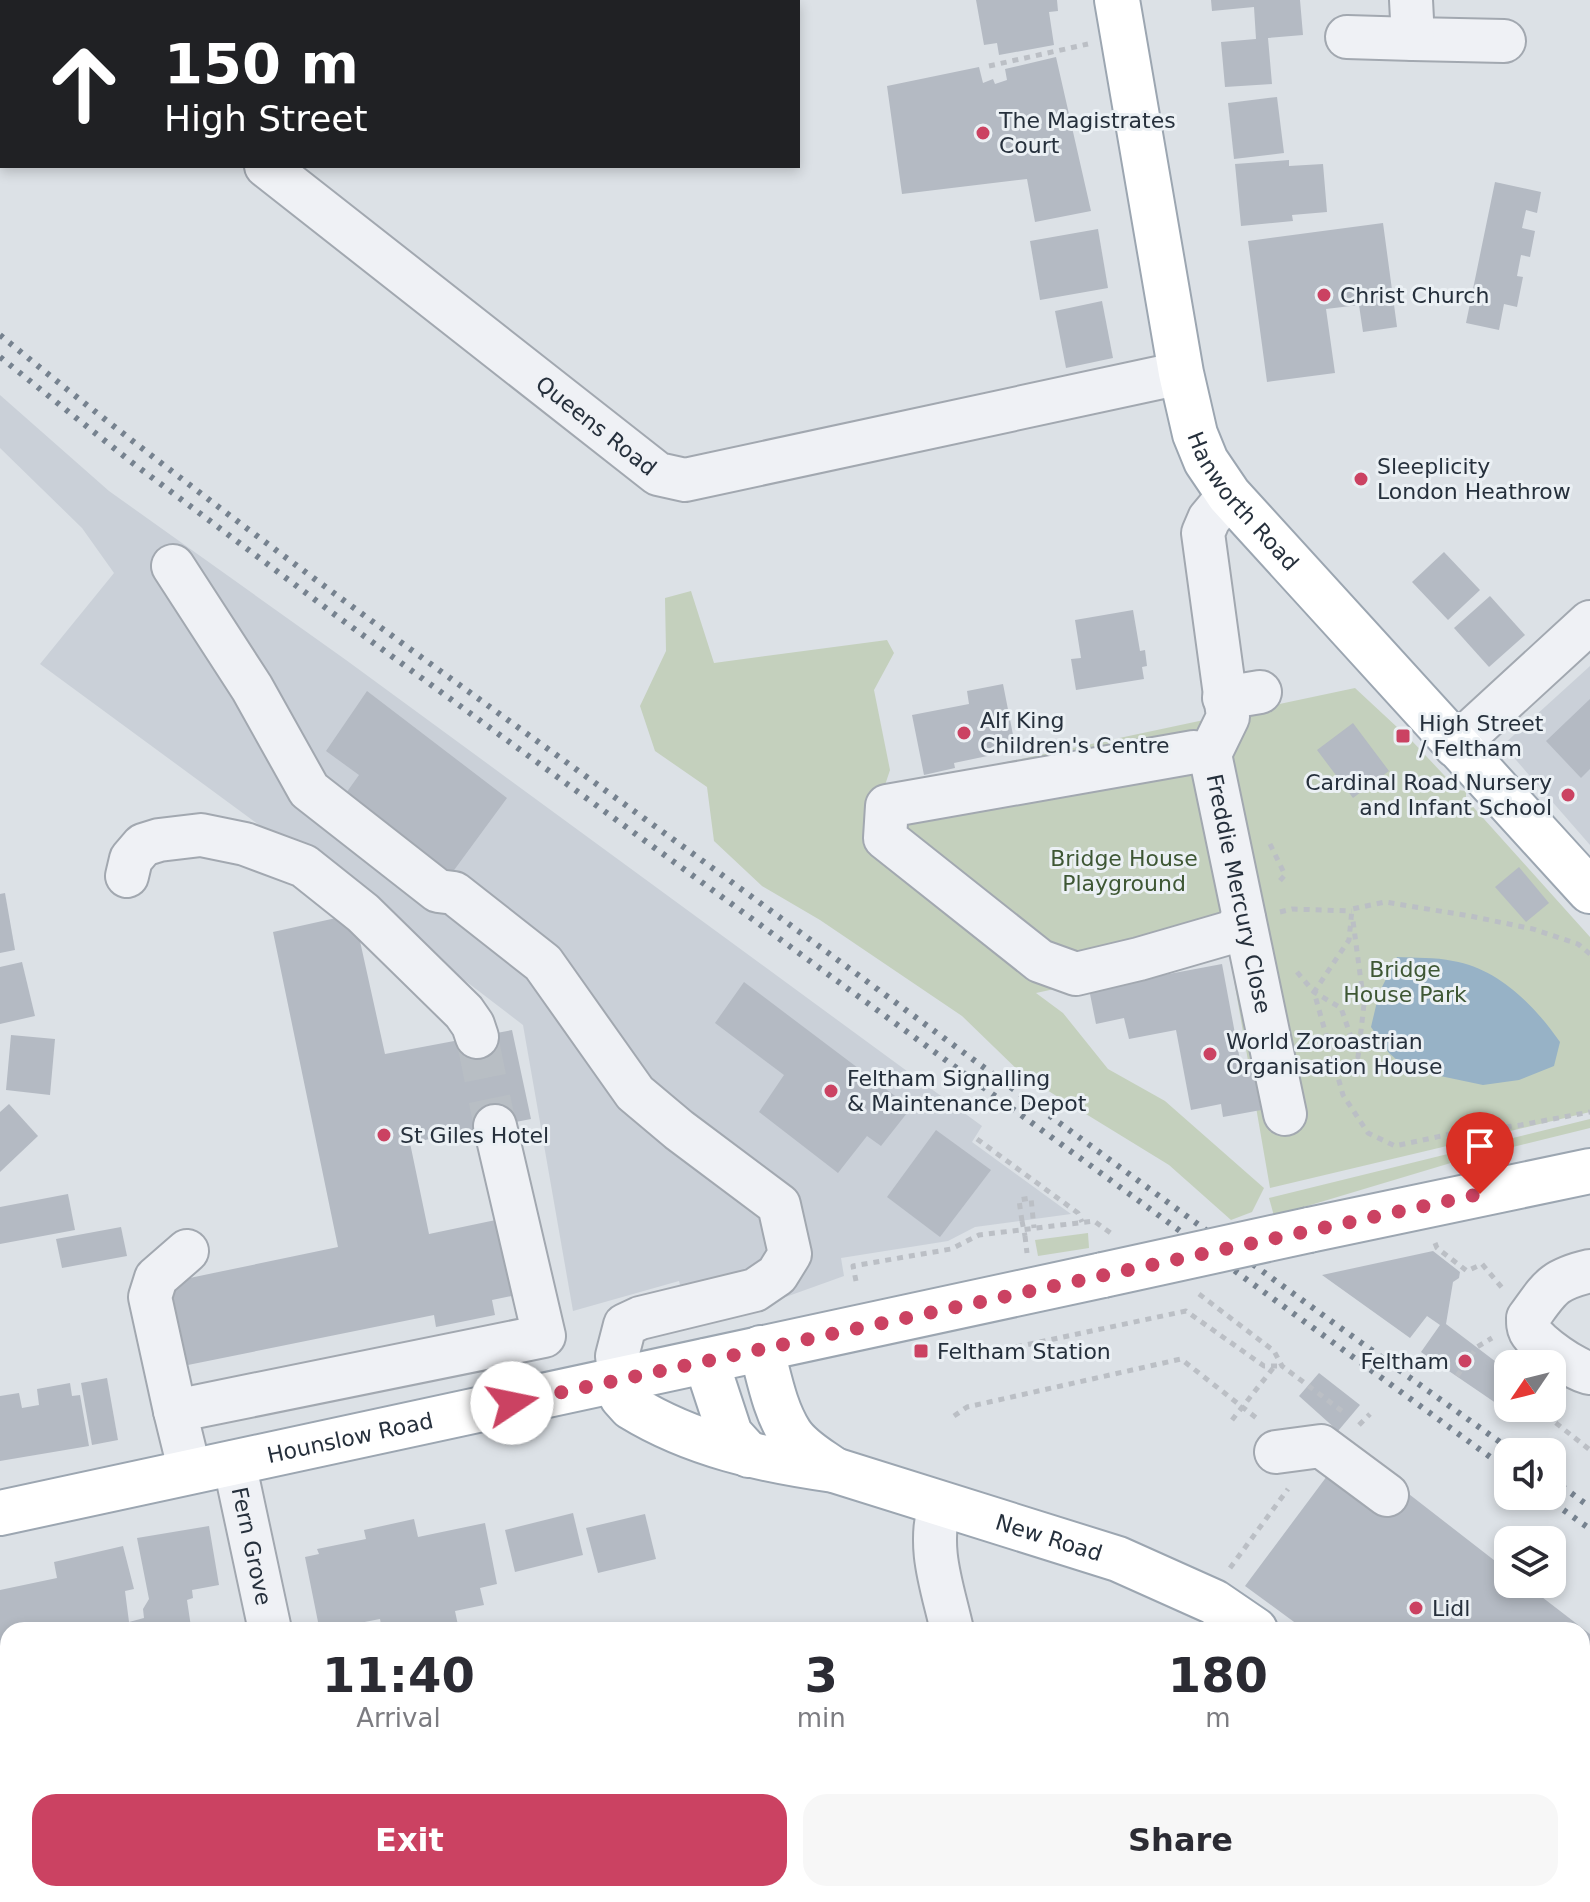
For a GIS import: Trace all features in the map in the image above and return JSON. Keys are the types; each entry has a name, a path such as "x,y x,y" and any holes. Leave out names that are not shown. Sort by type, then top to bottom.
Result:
{"main road":[{"name":"Hanworth Road","path":"1117,0 1181,373 1195,434 1206,461 1229,495 1590,891"},
{"name":"Hounslow Road","path":"0,1513 706,1361 1110,1256 1309,1230 1590,1171"},
{"path":"761,1348 777,1407 791,1434 834,1470"},
{"path":"706,1361 730,1434 749,1455"},
{"path":"620,1380 625,1402 705,1442 749,1455 834,1470"},
{"name":"New Road","path":"834,1470 1118,1559 1214,1602 1243,1622"}],"street":[{"path":"1347,37 1412,19 1504,41"},
{"name":"Queens Road","path":"269,168 658,474 685,480 1181,373"},
{"name":"Freddie Mercury Close","path":"1229,495 1209,519 1203,533 1242,695 1210,754 1285,1114"},
{"path":"173,566 252,688 309,790 438,891 454,893 543,963 635,1093 779,1205 790,1254 777,1275 755,1290 640,1318 625,1325 617,1356 620,1380"},
{"path":"1455,746 1590,622"},
{"path":"1210,754 1194,752 887,806 885,838 1040,961 1076,974 1232,932 1244,919"},
{"path":"127,876 131,859 143,845 201,835 245,844 304,866 363,913 464,1012 477,1037"},
{"path":"175,1411 544,1336 495,1126"},
{"path":"187,1251 156,1278 150,1297 190,1472"},
{"path":"1590,1271 1565,1277 1553,1285 1528,1318 1529,1329 1535,1337 1580,1371 1590,1373"},
{"path":"1283,1450 1321,1446 1387,1495"},
{"name":"Fern Grove","path":"234,1462 268,1622"},
{"path":"940,1503 933,1527 934,1552 950,1622"}],"path":[{"path":"989,66 1093,43"},
{"path":"1244,919 1292,909 1352,909 1385,902 1533,929 1578,944 1590,954"},
{"path":"1352,909 1349,940 1314,992 1343,1095 1368,1133 1395,1146 1455,1133 1590,1112"},
{"path":"1314,992 1341,1008 1358,1057 1364,1004 1352,909"},
{"path":"977,1139 1078,1213 1082,1222"},
{"path":"1025,1236 1019,1200 1031,1198 1034,1228"},
{"path":"856,1281 853,1266 951,1249 979,1235 1082,1222 1094,1221 1110,1256"},
{"path":"1437,1248 1467,1271 1482,1264"},
{"path":"1192,1289 1274,1351 1282,1366 1360,1426 1370,1414"},
{"path":"965,1346 969,1357 1186,1311 1264,1366 1282,1366"},
{"path":"1457,1376 1477,1347"},
{"path":"954,1416 967,1407 1181,1359 1288,1442 1283,1450 1294,1457 1284,1478 1290,1486 1222,1579"},
{"path":"1232,1420 1274,1366"},
{"path":"1555,1422 1590,1450"}],"shaded area":[{"path":"0,395 109,491 346,660 982,1126 972,1142 1071,1214 975,1227 948,1241 841,1258 844,1276 730,1317 691,1325 679,1281 573,1311 523,1025 319,869 40,664 114,573 82,528 0,448"},
{"name":"Cardinal Road Nursery and Infant School","path":"1590,666 1590,845 1503,745"}],"green space":[{"name":"Bridge House Park","path":"691,591 714,663 887,640 894,653 874,690 890,770 884,788 1355,688 1412,741 1458,790 1466,791 1466,799 1590,937 1590,1112 1270,1188 1229,951 1036,993 1063,1013 1108,1069 1165,1101 1264,1188 1252,1212 1231,1220 1169,1165 1024,1076 962,1016 820,920 762,886 714,841 707,787 655,751 640,706 666,651 665,598"},
{"path":"1590,1119 1590,1128 1464,1159 1274,1216 1269,1198"},
{"path":"1088,1233 1089,1248 1038,1256 1035,1240"}],"water":[{"path":"1397,957 1453,961 1470,965 1500,980 1527,1002 1560,1042 1554,1066 1519,1080 1483,1085 1407,1069 1389,1053 1371,1027 1379,993"}],"building":[{"path":"976,0 1057,0 1058,11 1049,12 1054,45 999,55 997,43 984,45"},
{"path":"1211,0 1300,0 1303,35 1268,38 1272,84 1225,87 1221,42 1256,39 1254,7 1212,11"},
{"name":"The Magistrates Court","path":"1056,57 1091,211 1035,222 1027,179 902,194 887,86 979,67 983,83 993,79 995,84 1007,80 1005,69"},
{"path":"1277,97 1284,153 1234,159 1228,103"},
{"path":"1289,160 1289,166 1323,164 1327,212 1292,215 1293,221 1241,226 1235,164"},
{"path":"1495,182 1541,192 1537,213 1526,210 1522,228 1535,231 1530,257 1521,255 1517,276 1523,277 1517,307 1504,304 1499,330 1466,323"},
{"name":"Christ Church","path":"1383,223 1397,327 1363,332 1359,305 1326,309 1335,373 1267,382 1248,241"},
{"path":"1098,229 1108,288 1040,300 1030,241"},
{"path":"1102,301 1113,358 1066,368 1055,311"},
{"path":"1444,552 1480,590 1448,620 1412,582"},
{"path":"1490,596 1525,635 1489,667 1454,628"},
{"path":"1133,610 1140,651 1145,650 1147,666 1142,667 1144,679 1076,690 1071,659 1081,658 1075,620"},
{"name":"Alf King Children's Centre","path":"1003,684 1016,750 954,763 955,768 924,775 912,715 969,704 967,691"},
{"path":"367,691 507,798 449,877 344,796 359,775 326,751"},
{"path":"1590,699 1590,769 1581,778 1546,741"},
{"path":"1353,723 1389,771 1353,798 1317,750"},
{"path":"1519,867 1549,903 1526,922 1495,887"},
{"path":"5,893 15,950 0,953 0,894"},
{"name":"St Giles Hotel","path":"354,914 385,1054 512,1030 531,1119 410,1143 429,1234 510,1217 526,1293 492,1300 495,1315 436,1327 434,1315 178,1367 161,1284 338,1247 273,932"},
{"path":"22,962 35,1016 0,1024 0,967"},
{"name":"World Zoroastrian Organisation House","path":"1222,964 1242,1071 1253,1070 1261,1110 1223,1117 1221,1104 1191,1110 1176,1030 1129,1039 1124,1018 1096,1024 1089,989"},
{"name":"Feltham Signalling & Maintenance Depot","path":"744,982 911,1108 881,1146 867,1136 838,1173 759,1112 784,1075 715,1023"},
{"path":"11,1035 55,1039 50,1095 6,1090"},
{"path":"9,1104 38,1136 0,1172 0,1112"},
{"path":"936,1130 991,1170 940,1237 887,1197"},
{"path":"68,1194 75,1230 0,1244 0,1207"},
{"path":"121,1227 127,1256 62,1268 56,1239"},
{"path":"1433,1251 1460,1272 1459,1278 1453,1282 1446,1324 1494,1360 1494,1402 1421,1352 1440,1325 1427,1316 1410,1338 1322,1275"},
{"path":"1319,1373 1360,1405 1338,1431 1299,1396"},
{"path":"107,1378 118,1440 92,1445 81,1383"},
{"path":"70,1383 72,1396 80,1395 89,1446 0,1461 0,1396 19,1393 22,1408 39,1405 37,1389"},
{"name":"Lidl","path":"1330,1472 1396,1484 1494,1560 1494,1598 1543,1598 1574,1622 1294,1622 1245,1586"},
{"path":"573,1513 583,1555 515,1572 505,1530"},
{"path":"645,1514 656,1559 598,1573 586,1528"},
{"path":"414,1519 418,1537 485,1523 497,1584 480,1588 484,1605 455,1611 457,1622 381,1622 380,1619 318,1622 305,1557 319,1554 317,1549 366,1539 364,1530"},
{"path":"209,1526 219,1585 192,1590 193,1598 187,1600 190,1622 129,1622 144,1618 143,1609 149,1599 137,1538"},
{"path":"123,1546 134,1589 125,1591 129,1622 0,1622 0,1590 57,1578 54,1562"}],"tunnel":[{"path":"477,1037 495,1126"}],"railway":[{"path":"0,335 170,470 344,601 1495,1438"},
{"path":"0,357 130,461 338,617 1494,1460"},
{"path":"1566,1489 1590,1507"},
{"path":"1564,1510 1590,1529"}],"place":[{"name":"The Magistrates Court","path":"983,133"},
{"name":"Christ Church","path":"1324,295"},
{"name":"Sleeplicity London Heathrow","path":"1361,479"},
{"name":"Alf King Children's Centre","path":"964,733"},
{"name":"High Street / Feltham","path":"1403,736"},
{"name":"Cardinal Road Nursery and Infant School","path":"1568,795"},
{"name":"World Zoroastrian Organisation House","path":"1210,1054"},
{"name":"Feltham Signalling & Maintenance Depot","path":"831,1091"},
{"name":"St Giles Hotel","path":"384,1135"},
{"name":"Feltham Station","path":"921,1351"},
{"name":"Feltham","path":"1465,1361"},
{"name":"Lidl","path":"1416,1608"}],"route":[{"path":"512,1403 1480,1194"}],"park label":[{"name":"Bridge House Playground","path":"1124,870"}]}
